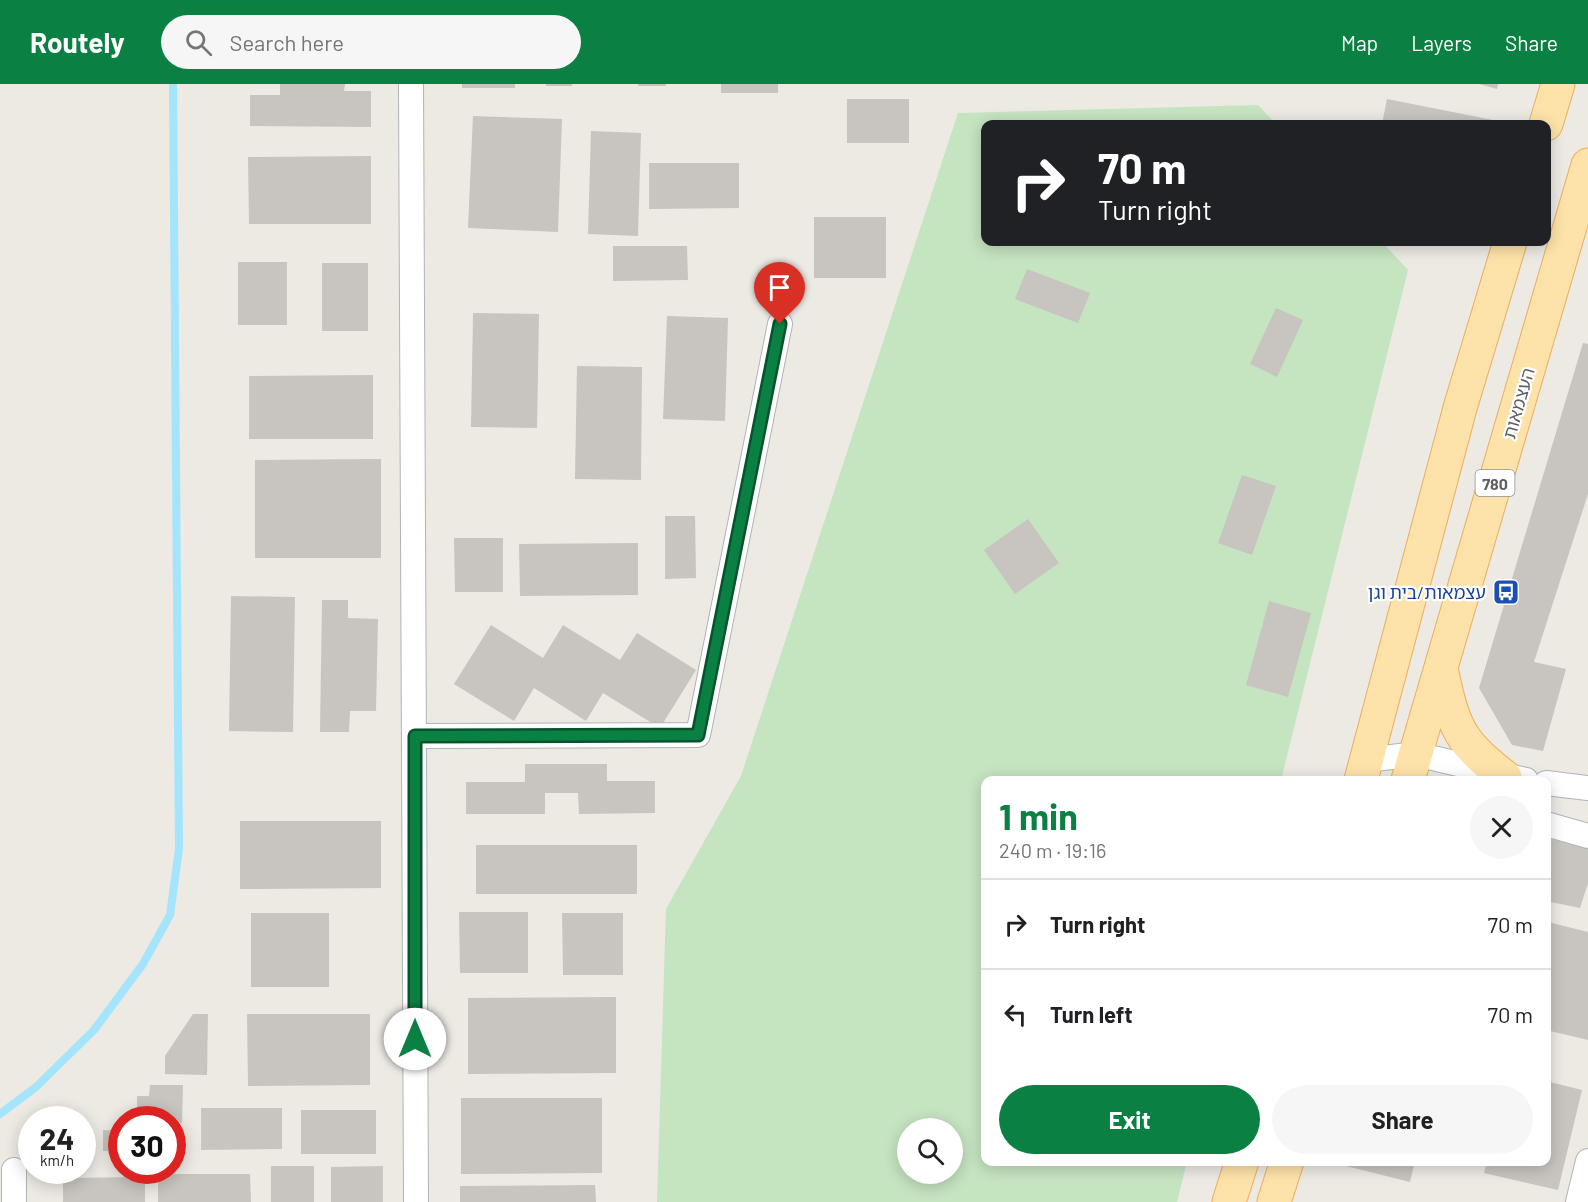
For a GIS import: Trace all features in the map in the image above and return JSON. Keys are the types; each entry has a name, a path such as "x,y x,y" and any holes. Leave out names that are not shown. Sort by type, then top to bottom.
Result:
{"main road":[{"path":"1547,120 1558,84"},
{"name":"העצמאות","path":"1412,767 1588,165"},
{"path":"1364,770 1460,408 1509,246"},
{"path":"1441,670 1450,710 1463,740 1477,755 1513,776"},
{"path":"1229,1202 1240,1166"},
{"path":"1274,1202 1285,1166"}],"street":[{"path":"411,84 416,1202"},
{"path":"415,736 698,735 780,324"},
{"path":"1364,770 1412,767 1497,776"},
{"path":"1364,770 1384,776"},
{"path":"1551,784 1588,788"},
{"path":"1551,825 1588,836"},
{"path":"1578,1202 1588,1161"},
{"path":"14,1170 14,1202"}],"green space":[{"path":"1258,105 1272,120 981,120 981,246 1386,246 1408,270 1282,776 981,776 981,1166 1186,1166 1177,1202 657,1202 666,909 741,776 958,113"}],"building":[{"path":"280,84 345,84 344,91 371,91 371,127 250,126 250,95 280,95"},
{"path":"462,84 515,84 515,88 462,88"},
{"path":"546,84 572,84 572,86 546,86"},
{"path":"638,84 666,84 666,86 638,86"},
{"path":"721,84 778,84 778,93 721,93"},
{"path":"1479,84 1498,84 1497,89"},
{"path":"847,99 909,99 909,143 847,143"},
{"path":"1387,99 1493,120 1383,120"},
{"path":"473,116 562,119 558,232 468,228"},
{"path":"591,131 641,133 638,236 588,234"},
{"path":"371,156 371,224 249,224 248,157"},
{"path":"649,163 739,163 739,208 649,209"},
{"path":"814,217 886,217 886,278 814,278"},
{"path":"613,246 687,246 688,280 613,281"},
{"path":"238,262 287,262 287,325 238,325"},
{"path":"322,263 368,263 368,331 322,331"},
{"path":"1027,269 1090,293 1078,323 1015,299"},
{"path":"1276,308 1303,320 1277,377 1250,364"},
{"path":"473,313 539,314 537,428 471,427"},
{"path":"667,316 728,318 725,421 663,419"},
{"path":"1583,343 1588,344 1588,494 1534,662 1566,669 1543,751 1512,745 1479,688"},
{"path":"577,366 642,367 641,480 575,479"},
{"path":"373,375 373,439 249,439 249,376"},
{"path":"381,459 381,558 255,558 255,460"},
{"path":"1242,475 1276,486 1252,555 1218,543"},
{"path":"665,516 695,516 696,578 665,579"},
{"path":"1028,519 1059,563 1015,594 984,550"},
{"path":"454,538 503,538 503,592 455,592"},
{"path":"638,543 638,595 520,596 519,544"},
{"path":"231,596 295,597 293,732 229,731"},
{"path":"322,600 348,600 348,618 378,619 376,711 350,711 349,732 320,732"},
{"path":"1269,601 1311,613 1288,697 1246,685"},
{"path":"491,625 543,658 563,625 620,660 637,633 696,670 660,728 603,693 586,721 534,688 514,721 454,684"},
{"path":"525,764 607,764 607,781 655,781 655,813 579,814 578,793 545,793 545,814 466,814 466,782 525,782"},
{"path":"240,821 381,821 381,888 240,889"},
{"path":"1551,839 1588,848 1588,883 1580,908 1551,902"},
{"path":"476,845 637,845 637,894 476,894"},
{"path":"459,912 528,912 528,973 460,973"},
{"path":"251,913 329,913 329,987 251,987"},
{"path":"562,913 623,913 623,975 563,975"},
{"path":"1551,923 1588,932 1588,1040 1551,1031"},
{"path":"616,997 616,1073 468,1074 468,998"},
{"path":"193,1014 208,1014 207,1075 165,1074 165,1056"},
{"path":"247,1014 370,1014 370,1085 248,1086"},
{"path":"1551,1082 1582,1090 1558,1190 1484,1173 1486,1166 1551,1166"},
{"path":"150,1085 183,1085 182,1106 137,1106 137,1096 149,1096"},
{"path":"461,1098 602,1098 602,1173 461,1174"},
{"path":"201,1108 282,1108 282,1149 201,1150"},
{"path":"301,1110 376,1110 376,1154 301,1154"},
{"path":"103,1130 108,1130 108,1151 103,1151"},
{"path":"271,1166 314,1166 314,1202 271,1202"},
{"path":"383,1166 383,1202 331,1202 331,1167"},
{"path":"1346,1166 1414,1166 1410,1182"},
{"path":"186,1174 250,1174 251,1202 158,1202 158,1184 186,1184"},
{"path":"108,1177 108,1184 145,1184 145,1202 63,1202 63,1184 96,1184 96,1178"},
{"path":"595,1185 596,1202 460,1202 460,1186"}],"waterway":[{"path":"0,1114 36,1087 94,1030 143,964 170,915 179,849 173,84"}],"place":[{"name":"עצמאות/בית וגן","path":"1506,592"}],"route":[{"path":"415,1039 415,736 698,735 780,324"}]}
